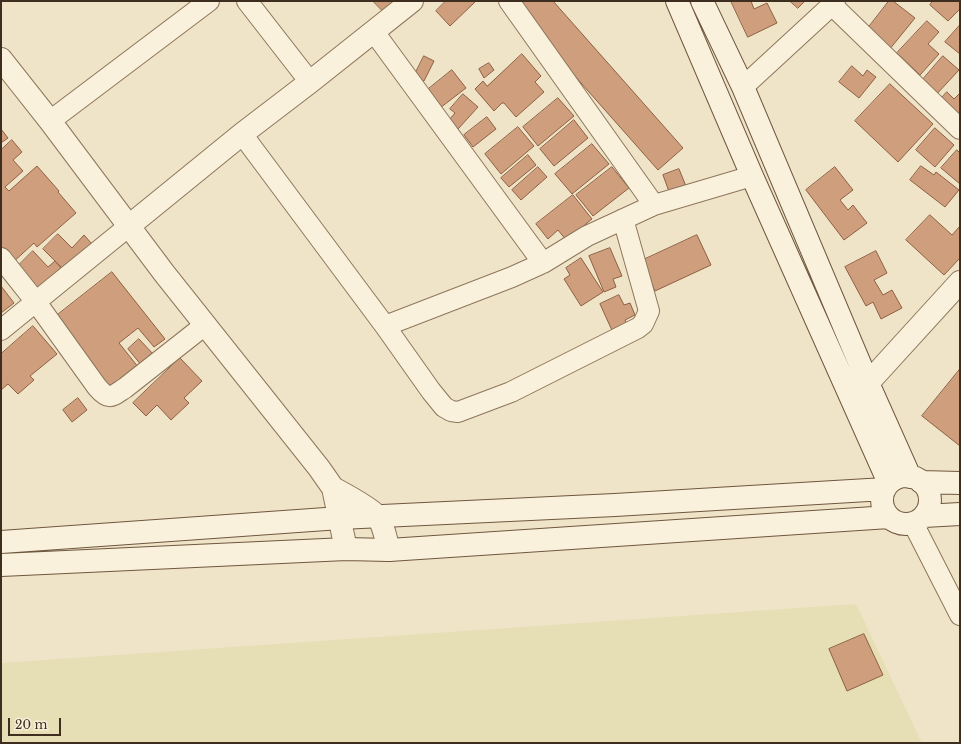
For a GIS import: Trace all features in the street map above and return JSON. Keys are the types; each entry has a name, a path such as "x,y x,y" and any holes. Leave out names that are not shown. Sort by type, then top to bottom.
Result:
{"main road":[{"path":"129,226 242,134 412,1"},
{"path":"677,1 887,486"},
{"path":"702,1 743,87 868,383 916,479 926,488 929,495 930,502 928,510 918,520"},
{"path":"1,59 205,325 319,468 333,488 346,549"},
{"path":"868,383 960,282"},
{"path":"960,483 916,479 903,476 895,479 887,486 882,496 882,504 889,517 896,522 904,524 918,520 960,514"},
{"path":"1,542 340,518 615,505 887,486"},
{"path":"333,488 362,505 378,517 389,550"},
{"path":"1,565 346,549 389,550 889,517"}],"street":[{"path":"50,121 209,1"},
{"path":"247,1 310,82"},
{"path":"509,1 654,205"},
{"path":"743,87 833,3 960,129"},
{"path":"374,32 543,262"},
{"path":"242,134 385,326 431,391 444,406 451,411 458,412 511,392 638,328 643,324 649,311 623,219"},
{"path":"385,326 512,277 543,262 587,236 654,205 752,176"},
{"path":"1,330 129,226"},
{"path":"1,258 36,302 97,387 106,396 111,397 125,388 205,325"},
{"path":"918,520 960,615"}],"shaded area":[{"path":"856,604 922,743 1,743 1,663"}],"building":[{"path":"373,1 394,1 383,11"},
{"path":"446,1 475,2 450,26 436,11"},
{"path":"516,1 553,1 683,148 658,170 512,5"},
{"path":"731,1 751,1 754,9 767,3 777,23 748,37"},
{"path":"790,1 805,1 798,8"},
{"path":"889,1 893,1 915,18 889,50 865,32"},
{"path":"933,1 960,1 960,9 948,21 930,5"},
{"path":"927,21 939,32 928,44 939,54 920,75 897,53"},
{"path":"960,25 960,54 945,42"},
{"path":"522,54 541,76 535,82 544,92 516,117 504,103 502,103 494,111 475,89 483,81 487,86"},
{"path":"424,56 434,61 424,81 414,76"},
{"path":"943,56 959,70 934,97 919,84"},
{"path":"489,63 494,70 484,78 479,69"},
{"path":"852,66 863,76 867,70 876,77 859,98 839,82"},
{"path":"452,70 466,88 440,108 426,91"},
{"path":"890,84 933,124 898,162 855,121"},
{"path":"947,92 954,99 960,93 960,127 937,103"},
{"path":"463,94 478,107 458,129 449,120 455,113 450,109"},
{"path":"558,98 574,116 538,146 523,127"},
{"path":"487,117 496,129 473,147 464,135"},
{"path":"574,120 588,138 554,166 540,149"},
{"path":"518,127 534,146 501,174 485,154"},
{"path":"935,128 954,145 935,167 916,150"},
{"path":"1,129 8,138 1,143"},
{"path":"12,140 22,152 13,160 23,171 5,187 9,191 37,166 76,213 37,247 34,243 11,264 1,253 1,150"},
{"path":"592,144 609,164 572,194 555,174"},
{"path":"957,150 960,153 960,184 941,168"},
{"path":"528,155 536,165 509,187 501,178"},
{"path":"921,166 934,175 936,172 959,190 945,207 910,180"},
{"path":"538,167 547,177 521,200 512,190"},
{"path":"612,167 629,188 593,216 576,195"},
{"path":"835,167 853,190 840,200 848,210 853,205 867,223 844,240 806,190"},
{"path":"679,169 688,191 671,197 663,175"},
{"path":"573,195 592,219 566,240 558,230 548,239 536,224"},
{"path":"930,215 952,235 960,226 960,258 944,275 906,240"},
{"path":"58,234 72,248 84,235 92,244 65,271 43,249"},
{"path":"697,235 711,265 655,291 641,261"},
{"path":"610,248 622,276 613,279 616,287 604,292 589,256"},
{"path":"33,251 48,267 55,261 63,270 33,300 16,268"},
{"path":"876,251 887,273 874,280 883,295 892,290 902,308 881,319 873,302 866,306 845,267"},
{"path":"581,258 603,292 581,306 564,279 570,275 566,268"},
{"path":"112,272 165,339 154,347 138,328 119,343 143,373 107,401 46,324"},
{"path":"1,286 14,303 1,313"},
{"path":"619,295 624,305 630,303 635,315 625,320 630,330 615,337 600,304"},
{"path":"33,326 57,354 30,376 34,380 18,394 8,384 1,390 1,354"},
{"path":"139,339 154,355 142,366 128,349"},
{"path":"180,358 202,381 184,398 189,403 171,420 157,405 146,416 133,403"},
{"path":"960,369 960,446 922,416"},
{"path":"78,398 87,410 72,422 63,410"},
{"path":"864,634 883,675 847,691 829,649"}]}
